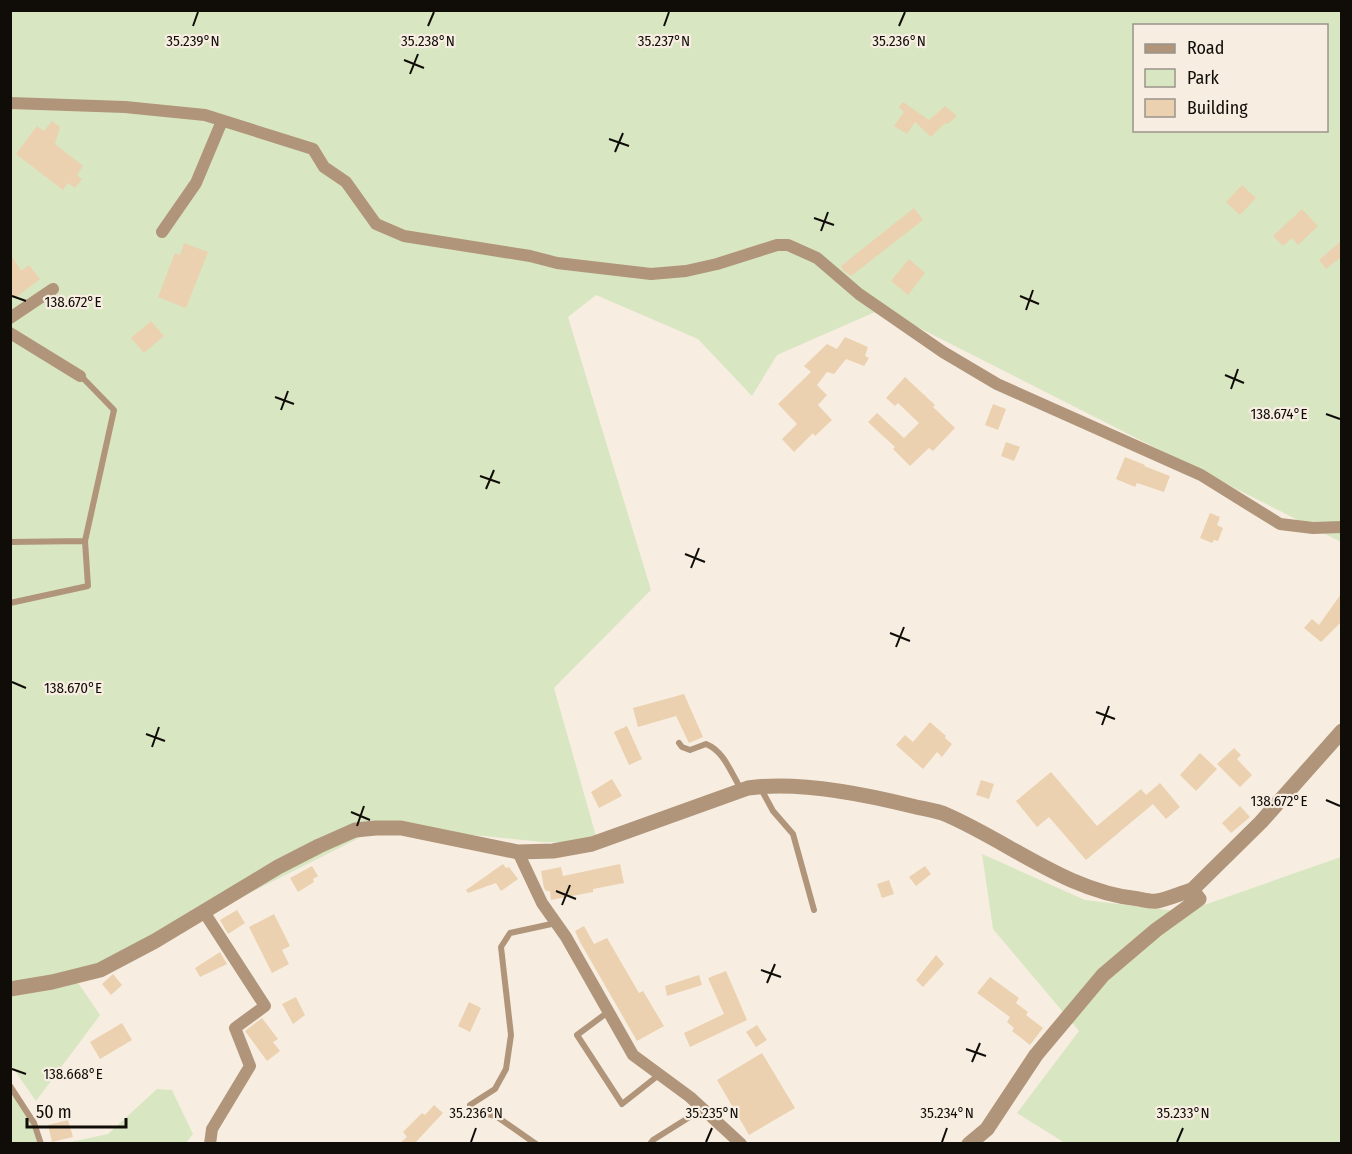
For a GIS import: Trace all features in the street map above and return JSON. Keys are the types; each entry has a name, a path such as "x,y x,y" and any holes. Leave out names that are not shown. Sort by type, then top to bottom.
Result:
{"street":[{"path":"10,103 124,107 205,115 314,149 324,167 346,182 376,224 404,236 530,256 557,263 651,274 686,271 777,245 788,245 817,258 859,294 943,352 997,384 1201,476 1280,524 1312,528 1341,527"},
{"path":"162,232 196,183 222,121"},
{"path":"10,318 53,289"},
{"path":"10,333 80,375"},
{"path":"10,989 52,982 100,970 155,941 278,867 355,830 401,828 518,852 553,850 592,844 760,786 793,786 844,793 946,814 1084,886 1118,897 1156,901 1192,890 1261,822 1341,731"},
{"path":"518,852 542,903 566,937 633,1055 704,1108 741,1143"},
{"path":"969,1143 987,1129 1036,1055 1103,975 1156,930 1200,899 1192,890"},
{"path":"204,912 265,1006 235,1028 250,1066 212,1129 210,1143"}],"lane":[{"path":"10,603 88,586 85,541 114,410 80,375"},
{"path":"10,542 85,541"},
{"path":"679,742 681,747 690,750 706,744 714,747 720,753 742,791"},
{"path":"760,786 773,811 793,834 814,910"},
{"path":"536,1143 496,1116 473,1111 470,1106 495,1089 506,1069 511,1035 501,947 510,933 556,923"},
{"path":"608,1012 577,1035 622,1104 660,1074"},
{"path":"10,1086 34,1123 41,1143"},
{"path":"650,1143 704,1108"}],"green space":[{"path":"10,11 1341,11 1341,542 882,309 777,355 752,396 698,339 596,295 568,317 651,590 554,688 598,843 543,842 383,826 148,944 74,977 100,1015 36,1101 10,1064"},
{"path":"982,854 1085,900 1184,912 1341,857 1341,1143 1065,1143 1017,1113 1079,1031 993,929"},
{"path":"10,1086 36,1127 41,1143 11,1143"},
{"path":"157,1089 172,1090 193,1134 186,1143 66,1143 108,1134"}],"building":[{"path":"903,102 929,120 945,106 957,116 948,124 945,123 931,137 915,122 907,134 894,126 904,112 899,107"},
{"path":"52,121 60,127 55,144 83,166 77,175 82,179 75,188 68,183 63,190 16,154 37,126 44,131"},
{"path":"1242,185 1256,198 1240,215 1226,202"},
{"path":"914,208 923,220 851,276 843,270 841,266"},
{"path":"1302,209 1318,226 1298,245 1292,238 1283,246 1273,236"},
{"path":"1341,241 1341,257 1326,269 1319,260"},
{"path":"184,243 208,252 186,308 158,297 175,253 180,255"},
{"path":"10,253 21,271 29,265 40,279 15,298 10,292"},
{"path":"909,259 925,273 908,295 891,281"},
{"path":"151,321 164,336 144,353 131,338"},
{"path":"845,337 868,347 865,356 869,358 864,366 846,359 834,374 827,372 817,385 827,395 818,405 832,420 815,436 813,433 794,452 782,439 797,424 778,404 811,372 804,366 827,344 837,349"},
{"path":"905,377 935,405 933,407 955,428 933,451 929,448 910,466 893,449 895,447 868,422 877,413 904,438 919,423 898,403 895,406 886,398"},
{"path":"993,404 1006,409 998,430 985,425"},
{"path":"1006,442 1020,447 1014,461 1001,456"},
{"path":"1125,457 1170,476 1164,492 1137,483 1135,487 1116,479"},
{"path":"1210,513 1220,517 1217,525 1223,528 1218,541 1214,540 1212,543 1200,538"},
{"path":"1341,594 1341,622 1321,642 1304,628 1312,619 1319,625"},
{"path":"684,694 703,737 689,743 676,716 638,727 633,708"},
{"path":"930,722 952,744 942,757 937,752 923,769 896,745 905,735 913,742"},
{"path":"627,726 642,759 629,765 614,732"},
{"path":"1234,748 1241,755 1237,759 1252,775 1240,787 1217,764"},
{"path":"1200,753 1217,769 1196,791 1180,775"},
{"path":"1051,772 1097,826 1141,789 1146,795 1160,783 1180,807 1166,819 1153,804 1086,860 1049,817 1037,827 1016,801"},
{"path":"612,779 622,796 599,808 591,792"},
{"path":"981,780 994,784 989,799 976,795"},
{"path":"1240,806 1250,817 1231,833 1222,823"},
{"path":"503,864 506,868 509,867 518,879 501,891 496,883 468,893 466,890"},
{"path":"620,864 624,883 551,900 550,891 544,888 541,871 561,867 563,876"},
{"path":"312,866 318,876 313,879 314,882 298,892 290,878"},
{"path":"925,866 931,874 916,886 909,877"},
{"path":"889,880 894,894 882,898 877,884"},
{"path":"237,910 245,923 228,934 220,920"},
{"path":"274,914 290,946 282,950 289,964 272,973 249,927"},
{"path":"584,926 594,944 607,938 639,993 643,991 664,1026 637,1041 580,942 575,931"},
{"path":"220,952 227,964 200,977 195,968"},
{"path":"936,955 944,964 923,987 916,980"},
{"path":"726,971 747,1020 690,1047 684,1033 724,1014 708,978"},
{"path":"113,974 122,985 111,995 102,984"},
{"path":"699,975 702,985 667,996 665,986"},
{"path":"990,977 1019,998 1016,1003 1028,1012 1026,1015 1043,1028 1030,1045 1012,1031 1014,1028 1007,1022 1010,1017 977,993"},
{"path":"296,997 305,1015 293,1024 282,1004"},
{"path":"469,1002 481,1008 470,1032 458,1026"},
{"path":"262,1018 278,1039 273,1042 280,1051 267,1061 245,1031"},
{"path":"122,1023 132,1040 100,1059 90,1042"},
{"path":"757,1025 767,1040 756,1047 746,1032"},
{"path":"762,1053 795,1108 749,1135 717,1080"},
{"path":"434,1105 443,1113 415,1143 400,1143 407,1137 403,1132 422,1113 425,1115"},
{"path":"68,1120 73,1137 52,1142 48,1125"}]}
